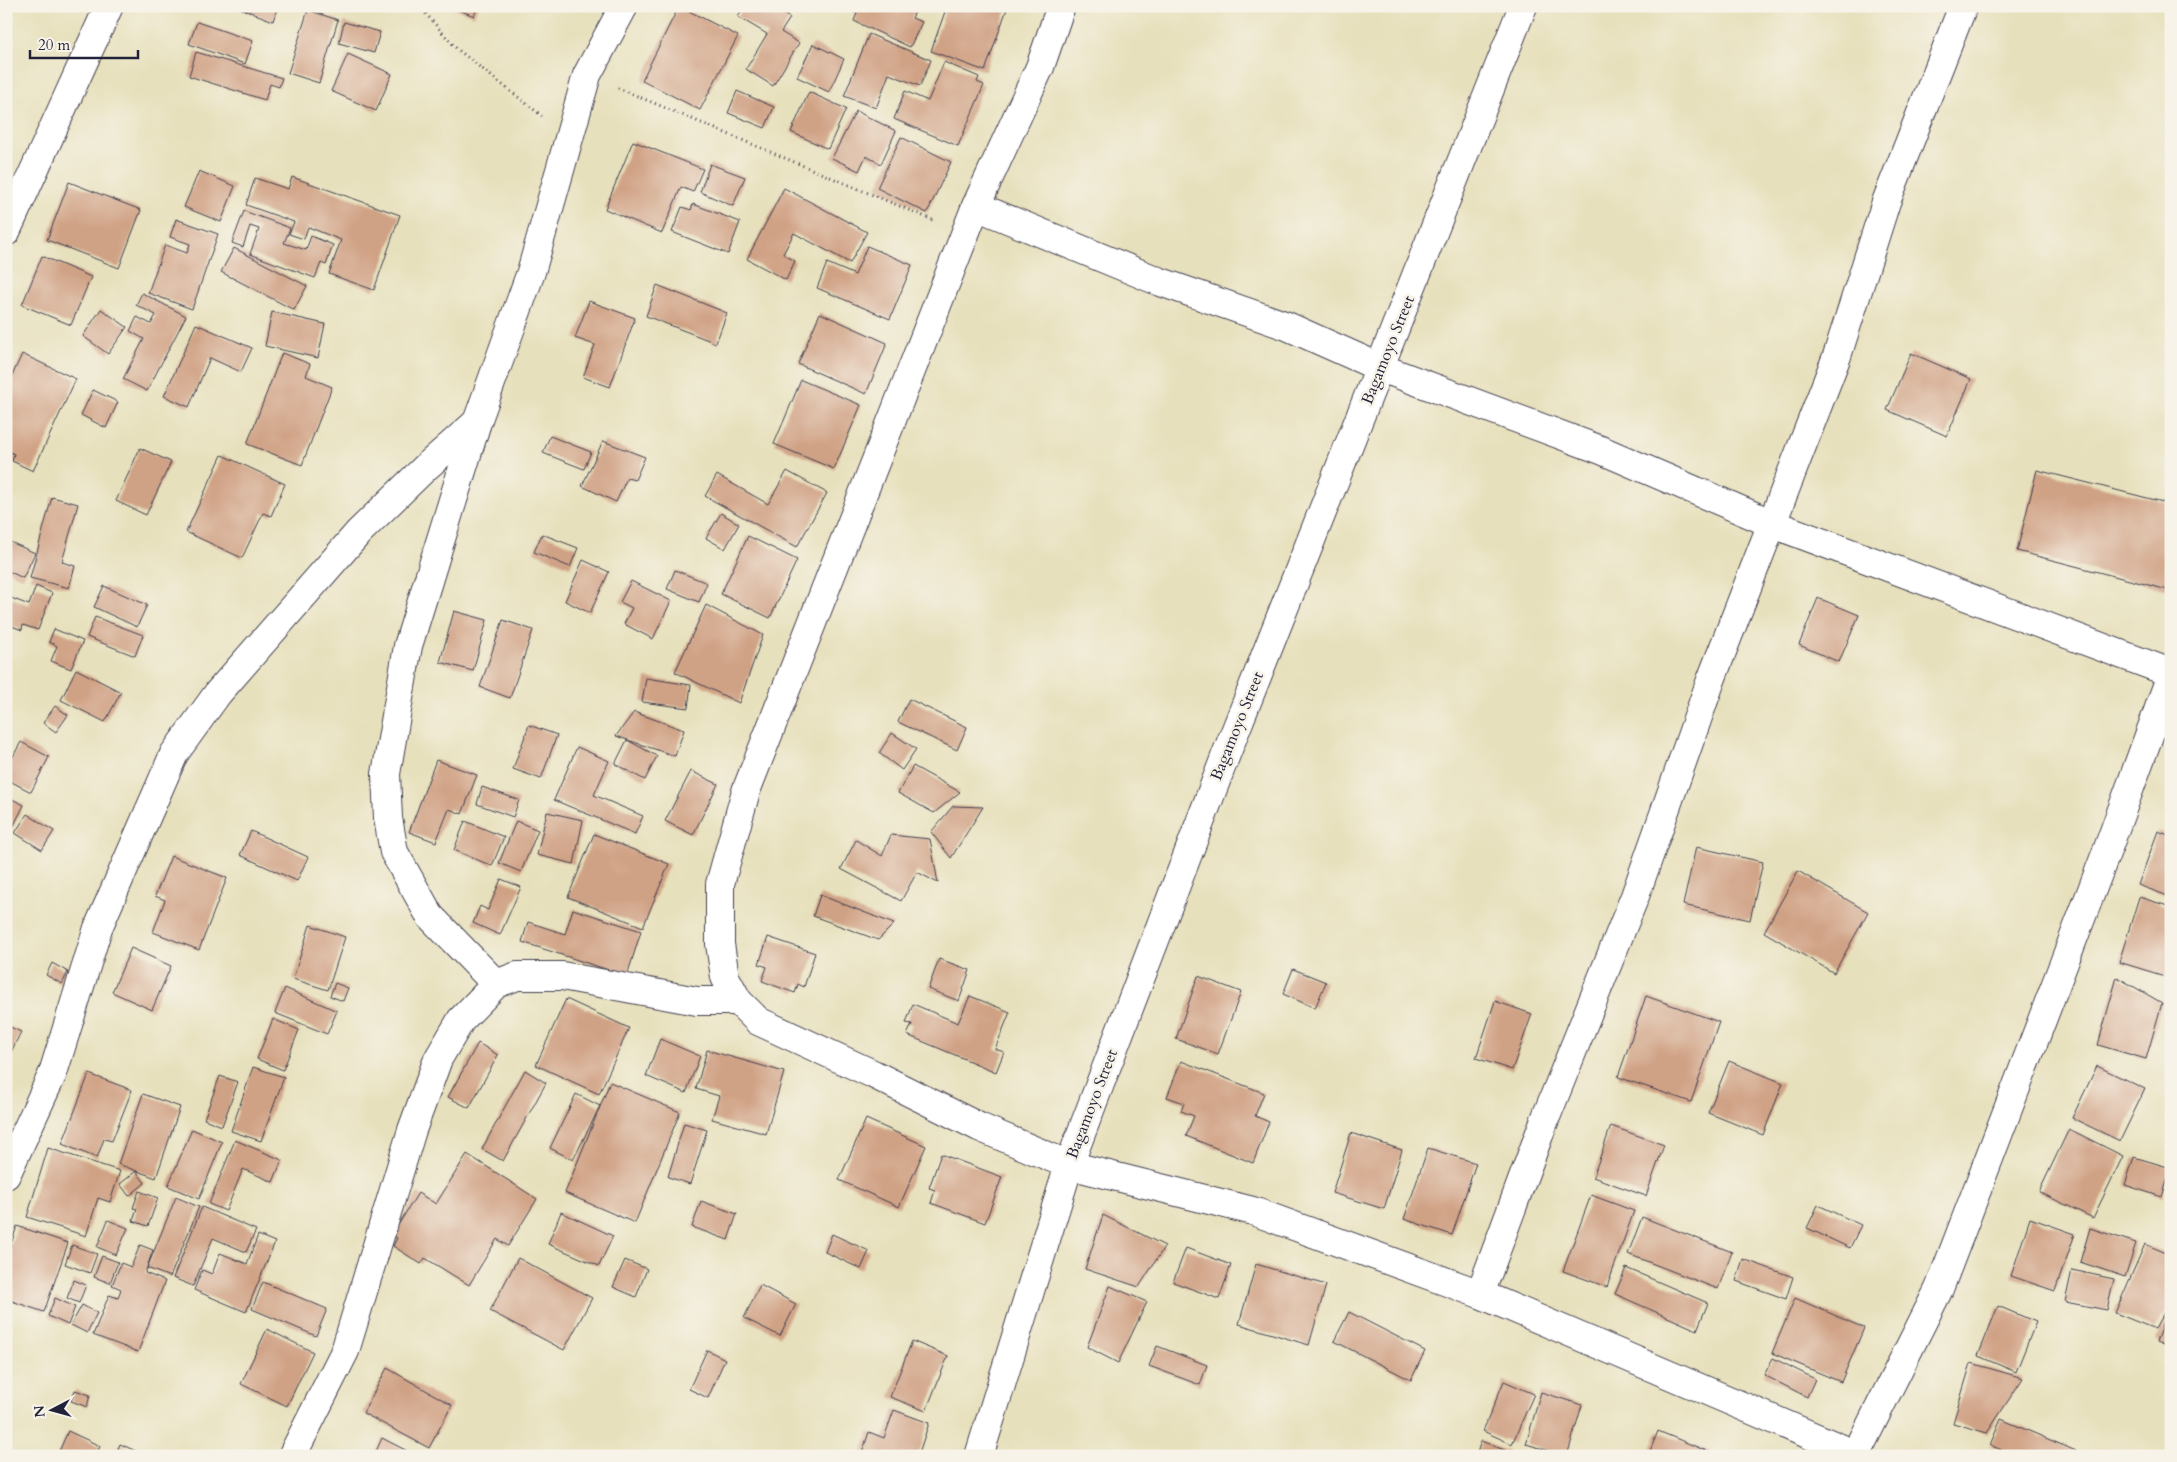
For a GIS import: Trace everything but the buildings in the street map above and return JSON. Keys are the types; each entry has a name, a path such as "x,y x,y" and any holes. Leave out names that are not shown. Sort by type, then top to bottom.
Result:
{"street":[{"path":"7,227 109,6"},
{"path":"496,984 430,916 394,852 388,818 386,774 408,646 477,422 531,272 587,75 624,6"},
{"path":"976,206 1158,281 1287,326 1381,368 1601,450 1773,524 2171,674 2108,848 1939,1288 1857,1455 1480,1294 1253,1212 1069,1166 980,1127 873,1074 796,1041 758,1022 738,1001 725,977 720,944 720,884 746,791 965,233 976,206 1040,67 1061,6"},
{"name":"Bagamoyo Street","path":"979,1456 1069,1166 1227,752 1381,368 1523,6"},
{"path":"1480,1294 1542,1127 1635,896 1711,680 1837,356 1886,202 1963,6"},
{"path":"6,1175 53,1073 98,928 174,754 218,693 359,532 426,467 477,422"},
{"path":"292,1456 345,1351 409,1140 438,1059 461,1020 496,984 517,976 562,976 697,1001 738,1001"}],"path":[{"path":"419,6 457,49 570,138"},
{"path":"587,75 965,233"}]}
